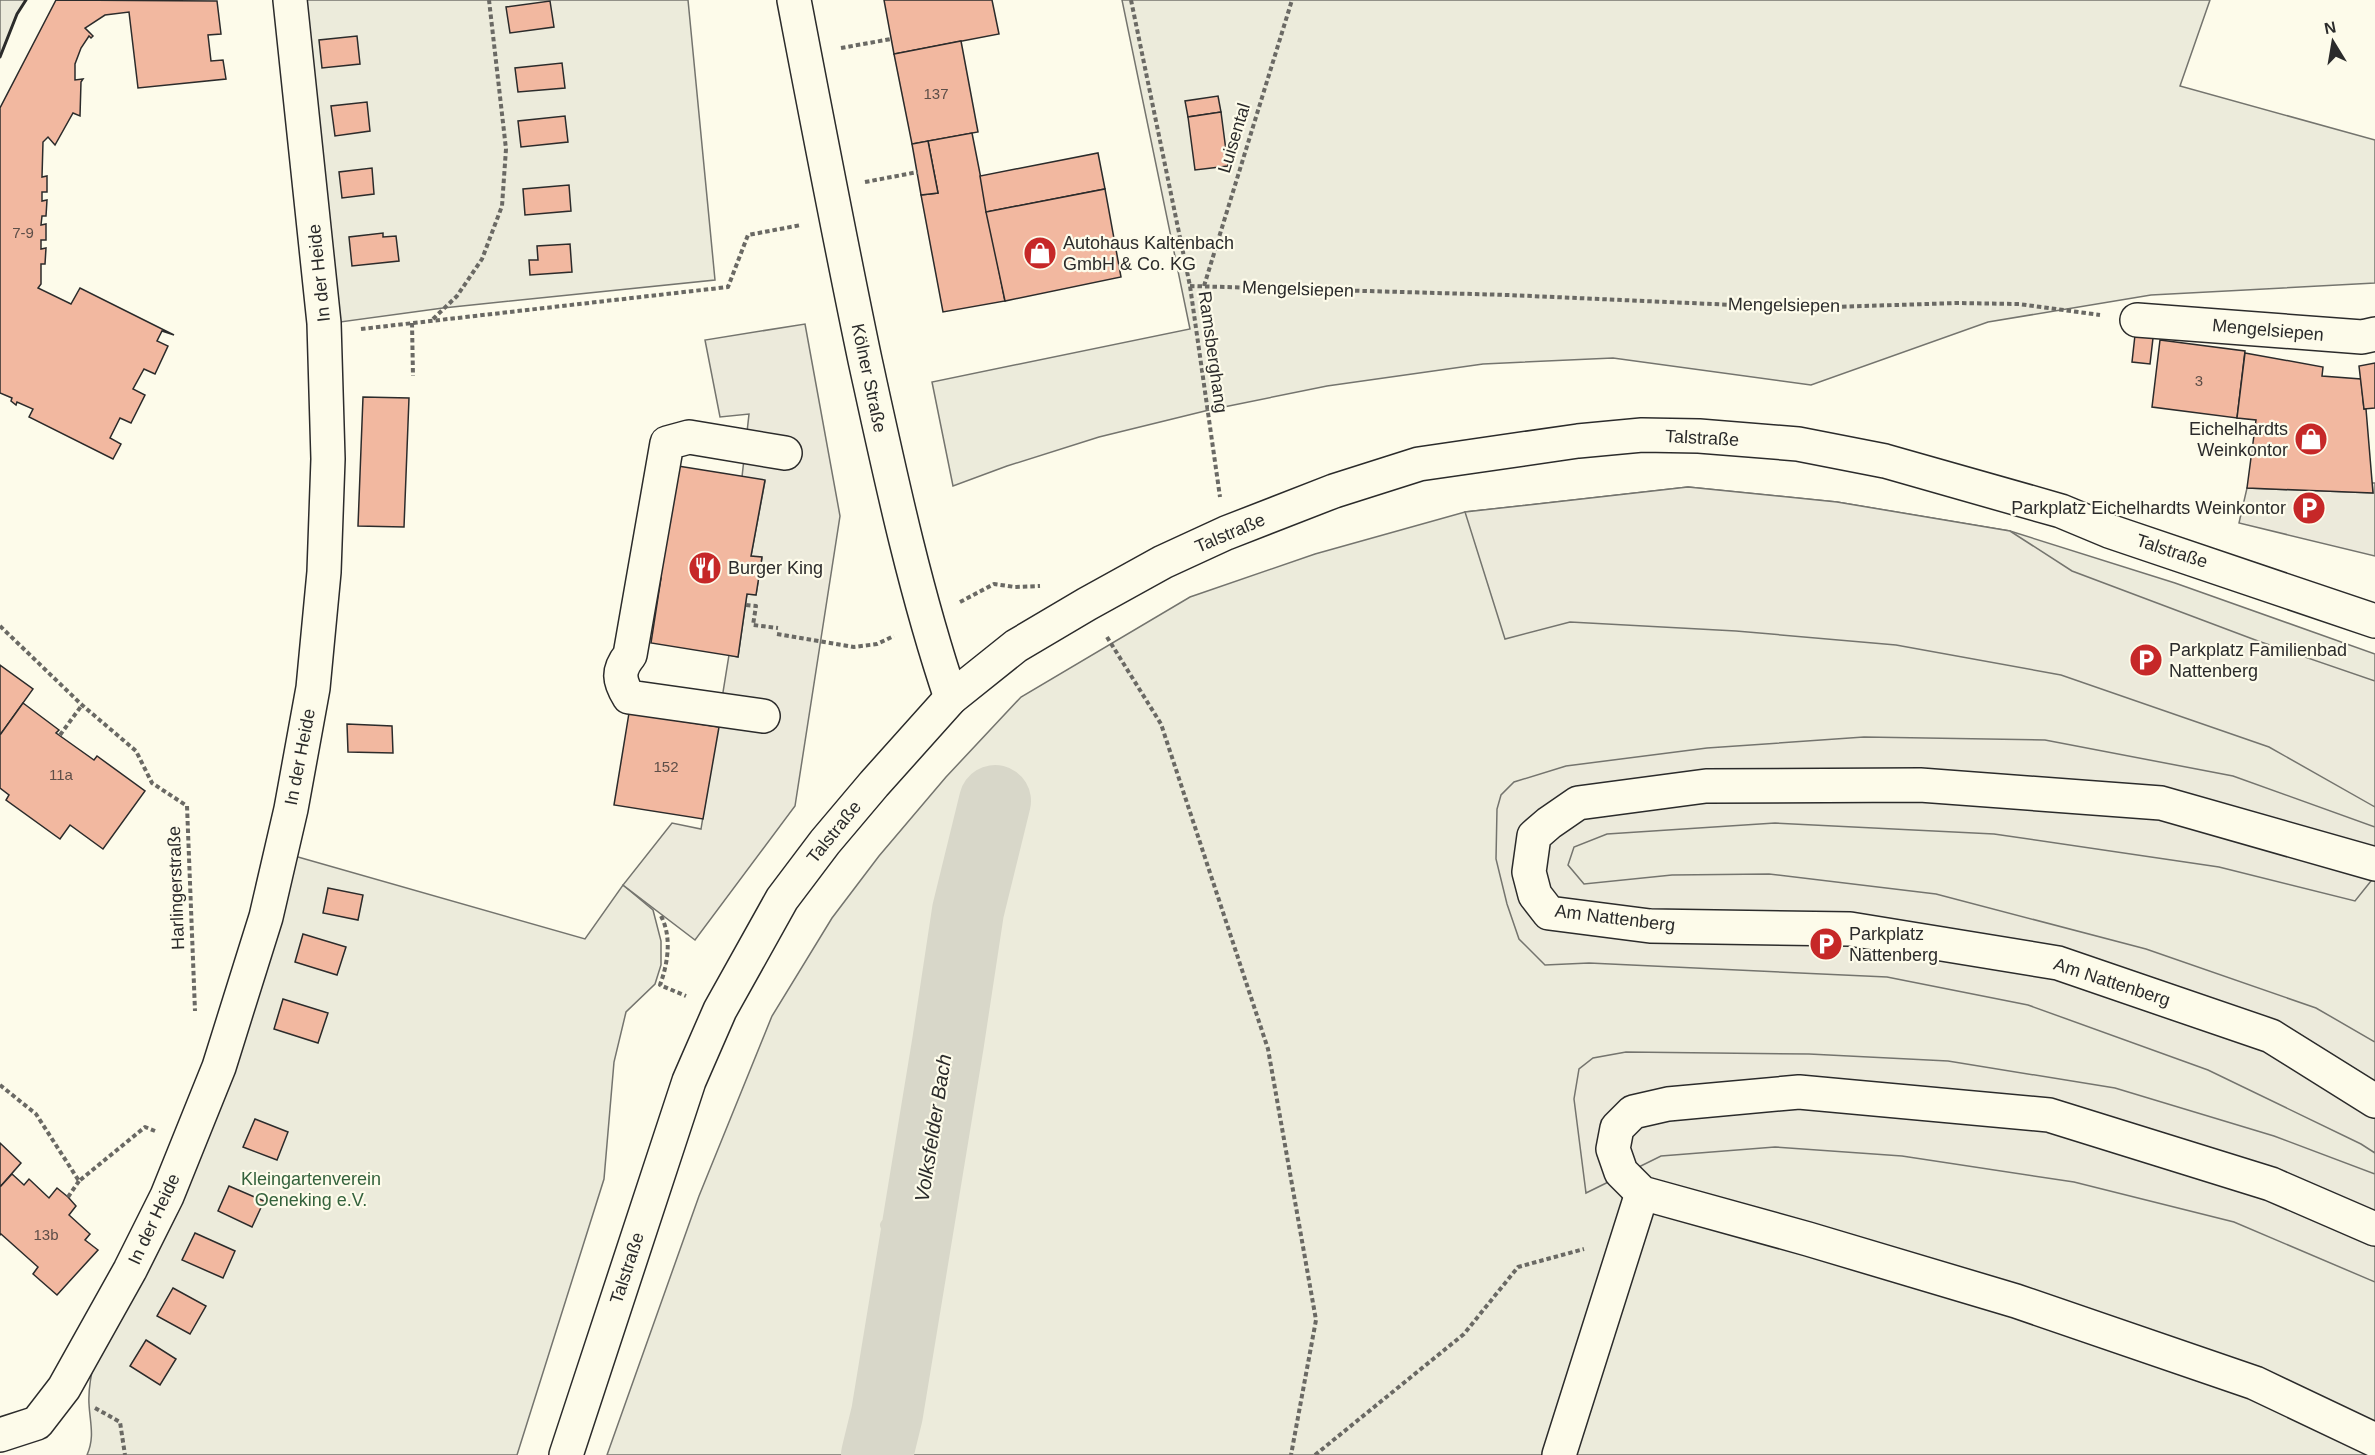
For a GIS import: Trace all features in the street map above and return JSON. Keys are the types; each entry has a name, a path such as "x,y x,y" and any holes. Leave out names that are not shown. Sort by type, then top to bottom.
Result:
{"street":[{"name":"In der Heide","path":"0,1436 38,1423 64,1388 140,1251 167,1196 219,1067 266,917 291,809 313,688 324,572 328,459 325,334 290,0"},
{"name":"Kölner Straße","path":"795,0 850,289 896,503 927,620 951,698"},
{"name":"Mengelsiepen","path":"2137,320 2362,337 2375,334"},
{"name":"Talstraße","path":"566,1455 689,1081 720,1010 782,899 860,801 951,698 1016,646 1163,562 1226,533 1334,491 1419,465 1578,441 1642,435 1699,436 1798,444 1885,461 2061,511 2109,531 2230,570 2375,621"},
{"path":"763,716 629,697 622,686 619,675 621,665 630,656 666,443 689,437 785,453"},
{"name":"Am Nattenberg","path":"2375,864 2161,803 1920,784 1706,786 1578,803 1534,836 1529,872 1535,895 1549,913 1650,926 1850,929 2058,963 2271,1036 2375,1101"},
{"path":"2375,1229 2271,1184 2049,1115 1799,1092 1668,1104 1633,1112 1617,1128 1613,1149 1621,1172 1642,1193 1808,1239 2016,1301 2255,1383 2375,1440"},
{"path":"1559,1455 1642,1193"},
{"path":"2332,1418 2349,1455"}],"path":[{"path":"432,320 457,296 482,259 502,206 506,150 489,0"},
{"name":"Ramsberghang","path":"1131,0 1190,286 1226,533"},
{"name":"Luisental","path":"1204,286 1292,0"},
{"path":"805,54 891,39"},
{"path":"891,177 918,172"},
{"path":"325,334 728,287 748,235 837,219"},
{"name":"Mengelsiepen","path":"1190,286 1508,295 1803,308 1957,303 2019,304 2137,320"},
{"path":"412,323 413,376"},
{"path":"1210,498 1219,494"},
{"path":"777,634 854,647 866,646 877,644 927,620 993,584 1030,588 1047,585"},
{"path":"1087,604 1161,724 1268,1049 1316,1320 1291,1455"},
{"path":"746,605 756,606 753,625 778,628"},
{"name":"Harlingerstraße","path":"0,626 82,705 136,751 152,783 187,806 195,1013"},
{"path":"60,735 82,705"},
{"path":"662,916 667,926 668,940 660,985 720,1010"},
{"path":"0,1085 36,1114 79,1181"},
{"path":"68,1197 79,1181 146,1127 187,1144"},
{"path":"1315,1455 1464,1334 1518,1267 1585,1249"},
{"path":"64,1388 120,1422 125,1455"}],"green space":[{"path":"299,0 688,0 715,280 443,308 333,323"},
{"path":"1122,0 2210,0 2180,86 2375,140 2375,283 2151,295 1988,322 1811,385 1613,358 1483,364 1327,386 1209,410 1099,437 953,486 932,382 1190,329"},
{"path":"1688,487 1837,502 2010,531 2175,583 2375,654 2375,1455 607,1455 699,1196 772,1016 832,918 879,856 946,777 1021,697 1190,597 1315,554 1465,512"},
{"name":"Kleingartenverein Oeneking e.V.","path":"291,855 585,939 623,885 653,910 661,941 661,965 655,984 626,1012 614,1062 604,1179 517,1455 87,1455 91,1436 89,1387 95,1358"}],"shaded area":[{"path":"0,0 26,0 17,14 0,57"},
{"path":"805,324 840,516 795,806 695,940 623,885 672,823 701,829 729,655 738,657 747,594 756,595 762,558 751,556 765,481 742,477 749,414 720,417 705,340"},
{"name":"Parkplatz Eichelhardts Weinkontor","path":"2372,483 2375,483 2375,556 2239,523 2247,488 2373,493"},
{"name":"Parkplatz Familienbad Nattenberg","path":"1688,487 1837,502 2010,531 2072,571 2258,641 2375,681 2375,807 2269,747 2061,675 1896,645 1736,631 1570,622 1505,639 1465,512"},
{"name":"Parkplatz Nattenberg","path":"1864,737 2045,740 2233,776 2375,827 2375,876 2355,901 2219,867 1994,834 1775,823 1607,834 1574,847 1568,865 1584,884 1672,875 1769,874 1936,894 2146,949 2316,1008 2375,1042 2375,1153 2361,1144 2208,1070 2028,1005 1887,977 1589,963 1545,965 1519,939 1507,904 1496,859 1497,809 1501,795 1514,782 1566,766 1707,748"},
{"path":"1626,1052 1809,1054 1948,1061 2115,1088 2274,1136 2375,1174 2375,1282 2234,1222 2074,1182 1902,1156 1775,1147 1661,1156 1586,1193 1574,1099 1579,1069 1593,1058"}],"building":[{"path":"56,0 217,1 221,34 208,35 211,61 223,60 226,79 138,88 129,12 105,15 85,28 93,36 91,38 89,36 81,48 75,64 75,80 83,79 80,116 73,113 55,145 48,137 43,142 42,177 47,176 47,192 42,192 42,201 47,200 46,216 42,216 41,225 46,224 46,240 41,240 41,249 46,248 45,264 41,264 41,284 38,288 71,304 80,288 174,335 162,331 157,341 168,346 155,374 144,369 133,389 145,395 131,423 120,418 110,438 121,444 113,459 29,417 33,409 17,402 16,405 11,401 12,398 0,393 0,108"},
{"path":"884,0 992,0 999,34 894,54"},
{"path":"550,1 554,27 510,33 506,7"},
{"path":"357,36 360,64 322,68 319,40"},
{"path":"961,41 978,132 912,144 894,54"},
{"path":"562,63 565,88 518,92 515,68"},
{"path":"1218,96 1221,112 1188,117 1185,101"},
{"path":"367,102 370,131 335,136 331,106"},
{"path":"1221,112 1228,166 1195,170 1188,117"},
{"path":"565,116 568,142 521,147 518,121"},
{"path":"972,133 1005,301 943,312 921,195 938,193 928,141"},
{"path":"928,141 938,193 921,195 912,144"},
{"path":"1098,153 1105,189 986,212 980,176"},
{"path":"372,168 374,194 342,198 339,172"},
{"path":"569,185 571,211 525,215 523,189"},
{"path":"1105,189 1121,277 1005,301 986,212"},
{"path":"383,233 383,237 396,236 399,261 352,266 349,237"},
{"path":"570,244 572,272 530,275 529,260 538,260 537,246"},
{"path":"2135,335 2153,338 2150,364 2132,362"},
{"path":"2160,340 2245,351 2237,418 2152,407"},
{"name":"Eichelhardts Weinkontor","path":"2245,353 2323,367 2322,376 2361,379 2364,409 2366,409 2373,493 2247,488 2256,420 2237,418"},
{"path":"2375,363 2375,408 2364,409 2359,366"},
{"path":"363,397 409,398 404,527 358,526"},
{"name":"Burger King","path":"678,466 765,480 751,556 762,557 756,595 747,594 738,657 651,643 661,578 649,577"},
{"path":"0,665 33,689 0,735"},
{"path":"23,703 59,730 56,733 94,760 97,756 145,791 103,849 70,825 60,839 6,800 9,795 0,788 0,735"},
{"path":"629,713 719,727 703,819 614,805"},
{"path":"347,724 392,726 393,753 348,752"},
{"path":"328,888 363,895 358,920 323,913"},
{"path":"303,934 346,947 337,975 295,962"},
{"path":"283,999 328,1013 318,1043 274,1029"},
{"path":"255,1119 288,1132 277,1160 243,1147"},
{"path":"0,1143 21,1163 0,1187"},
{"path":"12,1174 24,1185 29,1179 49,1198 57,1188 68,1197 76,1206 69,1215 90,1234 85,1240 98,1250 57,1295 33,1274 38,1267 0,1235 0,1187"},
{"path":"229,1186 264,1201 252,1227 218,1211"},
{"path":"195,1233 235,1251 223,1278 182,1260"},
{"path":"173,1288 206,1306 190,1334 157,1316"},
{"path":"146,1340 176,1359 160,1385 130,1366"}],"waterway":[{"name":"Volksfelder Bach","path":"877,1455 887,1414 968,911 995,801"},
{"path":"886,1225 901,1268 907,1297"}],"wall":[{"path":"0,57 17,14 26,0"}],"place":[{"name":"Autohaus Kaltenbach GmbH & Co. KG","path":"1040,253"},
{"name":"Eichelhardts Weinkontor","path":"2311,439"},
{"name":"Parkplatz Eichelhardts Weinkontor","path":"2309,508"},
{"name":"Burger King","path":"705,568"},
{"name":"Parkplatz Familienbad Nattenberg","path":"2146,660"},
{"name":"Parkplatz Nattenberg","path":"1826,944"}]}
